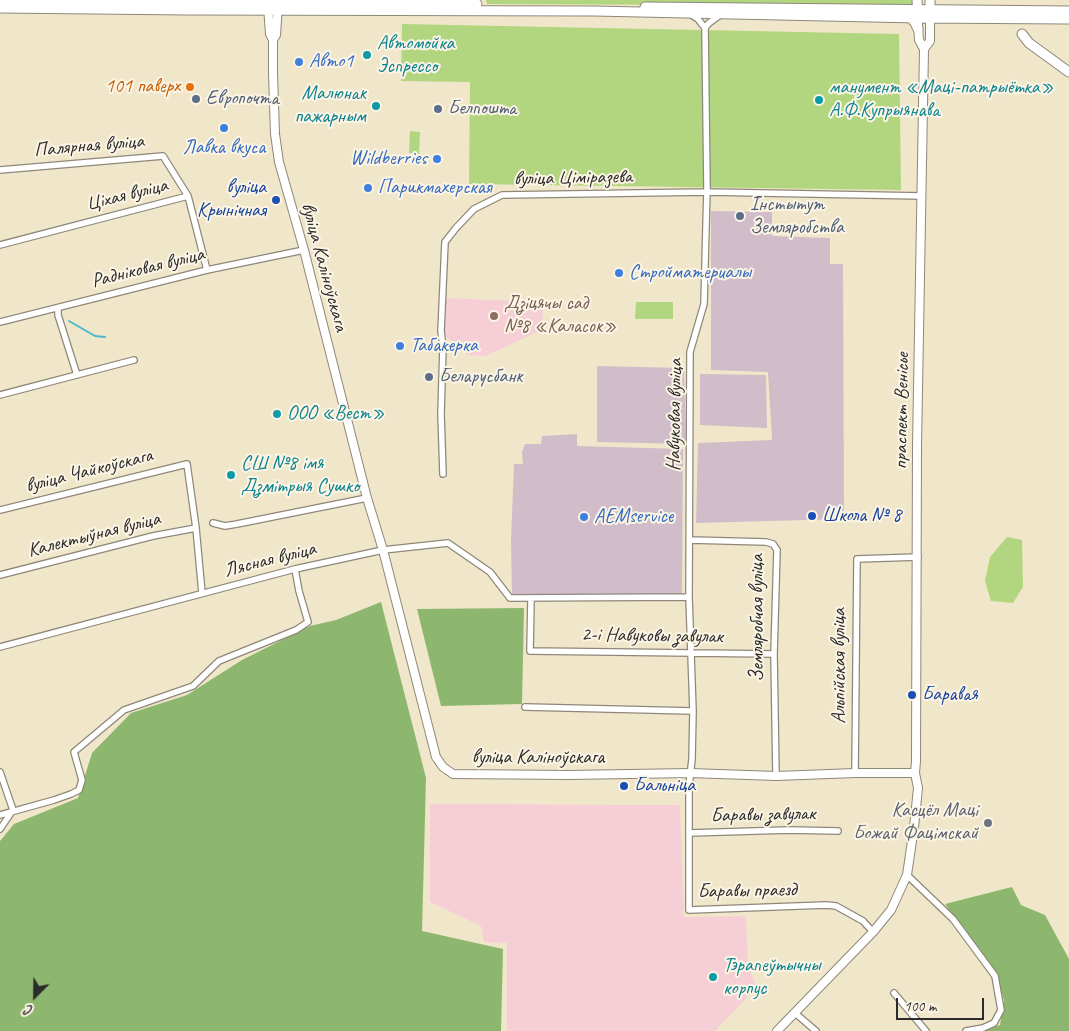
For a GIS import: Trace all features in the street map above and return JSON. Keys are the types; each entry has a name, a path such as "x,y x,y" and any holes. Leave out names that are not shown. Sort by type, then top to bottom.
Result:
{"main road":[{"path":"917,0 914,21 918,29"},
{"path":"930,0 930,14"},
{"path":"0,2 690,14 914,15 1069,11"},
{"path":"0,8 273,7 426,4 914,15"},
{"path":"930,14 1069,19"},
{"path":"1022,34 1029,43 1069,72"}],"street":[{"name":"вуліца Каліноўскага","path":"273,7 276,35 273,40 276,146 279,162 304,250 367,498 383,550 436,757 443,767 453,774 690,773 776,776 915,773"},
{"path":"690,14 698,19 705,28 713,19 721,14"},
{"name":"праспект Венісье","path":"924,49 930,41 930,14"},
{"name":"Навуковая вуліца","path":"690,773 693,711 689,597 690,352 704,304 707,192 705,28"},
{"name":"праспект Венісье","path":"777,1031 873,932 890,910 907,875 914,827 918,788 915,773 918,402 924,49 919,40 918,29"},
{"name":"Палярная вуліца","path":"0,170 163,156 188,196"},
{"name":"вуліца Ціміразева","path":"443,474 441,414 443,346 441,331 445,242 474,210 502,195 707,192 922,196"},
{"name":"Ціхая вуліца","path":"0,245 188,196 207,270"},
{"name":"Радніковая вуліца","path":"0,322 207,270 304,250"},
{"path":"58,308 58,315 77,375"},
{"path":"0,395 134,360"},
{"name":"вуліца Чайкоўскага","path":"0,510 187,464 196,528"},
{"path":"213,524 225,526 237,524 367,498"},
{"path":"196,528 202,593"},
{"name":"Калектыўная вуліца","path":"0,575 152,536 196,528"},
{"name":"Земляробчая вуліца","path":"690,540 766,542 773,544 777,550 774,654 776,776"},
{"name":"Лясная вуліца","path":"0,647 295,569 383,550 448,543 490,572 510,598 689,597"},
{"name":"Альпійская вуліца","path":"855,773 857,560 918,557"},
{"path":"0,815 54,800 79,790 82,780 74,752 124,710 193,686 219,661 296,630 308,622 295,569"},
{"name":"2-і Навуковы завулак","path":"531,599 530,651 774,654"},
{"path":"525,707 693,711"},
{"path":"0,772 13,810"},
{"name":"Баравы праезд","path":"690,773 689,910 836,906 863,921 873,932"},
{"path":"0,829 13,810"},
{"name":"Баравы завулак","path":"689,833 789,830 838,831"},
{"path":"907,875 953,919 995,976 1001,1010 994,1023 984,1028 966,1031"},
{"path":"894,994 926,1031"},
{"path":"795,1013 816,1031"}],"shaded area":[{"path":"711,211 772,212 772,236 830,238 830,264 843,264 844,519 696,523 698,443 772,440 768,372 711,370"},
{"name":"Дзіцячы сад №8 «Каласок»","path":"444,298 543,302 542,330 485,356 468,355 445,336"},
{"path":"597,366 684,368 686,444 597,442"},
{"path":"700,374 766,375 767,428 700,425"},
{"path":"577,434 577,446 683,449 682,595 512,596 511,540 514,464 523,464 522,452 525,444 541,444 542,436"},
{"path":"430,804 680,805 684,917 746,916 748,967 757,987 715,1031 507,1031 507,943 484,942 481,926 430,902"}],"green space":[{"path":"486,0 915,0 910,6 898,6 487,4"},
{"path":"402,24 899,34 901,190 469,184 470,82 401,81"},
{"path":"410,131 420,132 419,154 409,153"},
{"path":"636,302 673,302 673,319 635,319"},
{"path":"1007,537 1022,540 1023,587 1013,603 991,601 985,581 990,557"},
{"path":"381,602 426,778 422,931 503,949 501,1031 0,1031 0,841 14,824 78,798 92,753 131,713 187,695 242,660 310,626 336,620"},
{"path":"524,608 522,704 441,706 417,609"},
{"path":"1012,887 1021,905 1045,915 1069,959 1069,1031 984,1031 1000,1025 1004,1000 997,977 945,904"}],"waterway":[{"path":"69,321 95,336 105,337"}],"place":[{"name":"Автомойка Эспрессо","path":"367,55"},
{"name":"Авто1","path":"299,62"},
{"name":"101 паверх","path":"190,87"},
{"name":"Европочта","path":"196,99"},
{"name":"манумент «Маці-патрыётка» А.Ф.Купрыянава","path":"819,100"},
{"name":"Малюнак пажарным","path":"376,106"},
{"name":"Белпошта","path":"438,109"},
{"name":"Лавка вкуса","path":"224,128"},
{"name":"Wildberries","path":"437,159"},
{"name":"Парикмахерская","path":"368,188"},
{"name":"вуліца Крынічная","path":"276,200"},
{"name":"Інстытут Земляробства","path":"740,216"},
{"name":"Стройматериалы","path":"619,273"},
{"name":"Дзіцячы сад №8 «Каласок»","path":"494,316"},
{"name":"Табакерка","path":"400,346"},
{"name":"Беларусбанк","path":"429,377"},
{"name":"ООО «Вест»","path":"277,414"},
{"name":"СШ №8 імя Дзмітрыя Сушко","path":"231,475"},
{"name":"Школа № 8","path":"812,516"},
{"name":"AEMservice","path":"584,517"},
{"name":"Баравая","path":"912,695"},
{"name":"Бальніца","path":"624,786"},
{"name":"Касцёл Маці Божай Фацімскай","path":"988,823"},
{"name":"Тэрапеўтычны корпус","path":"713,977"}]}
